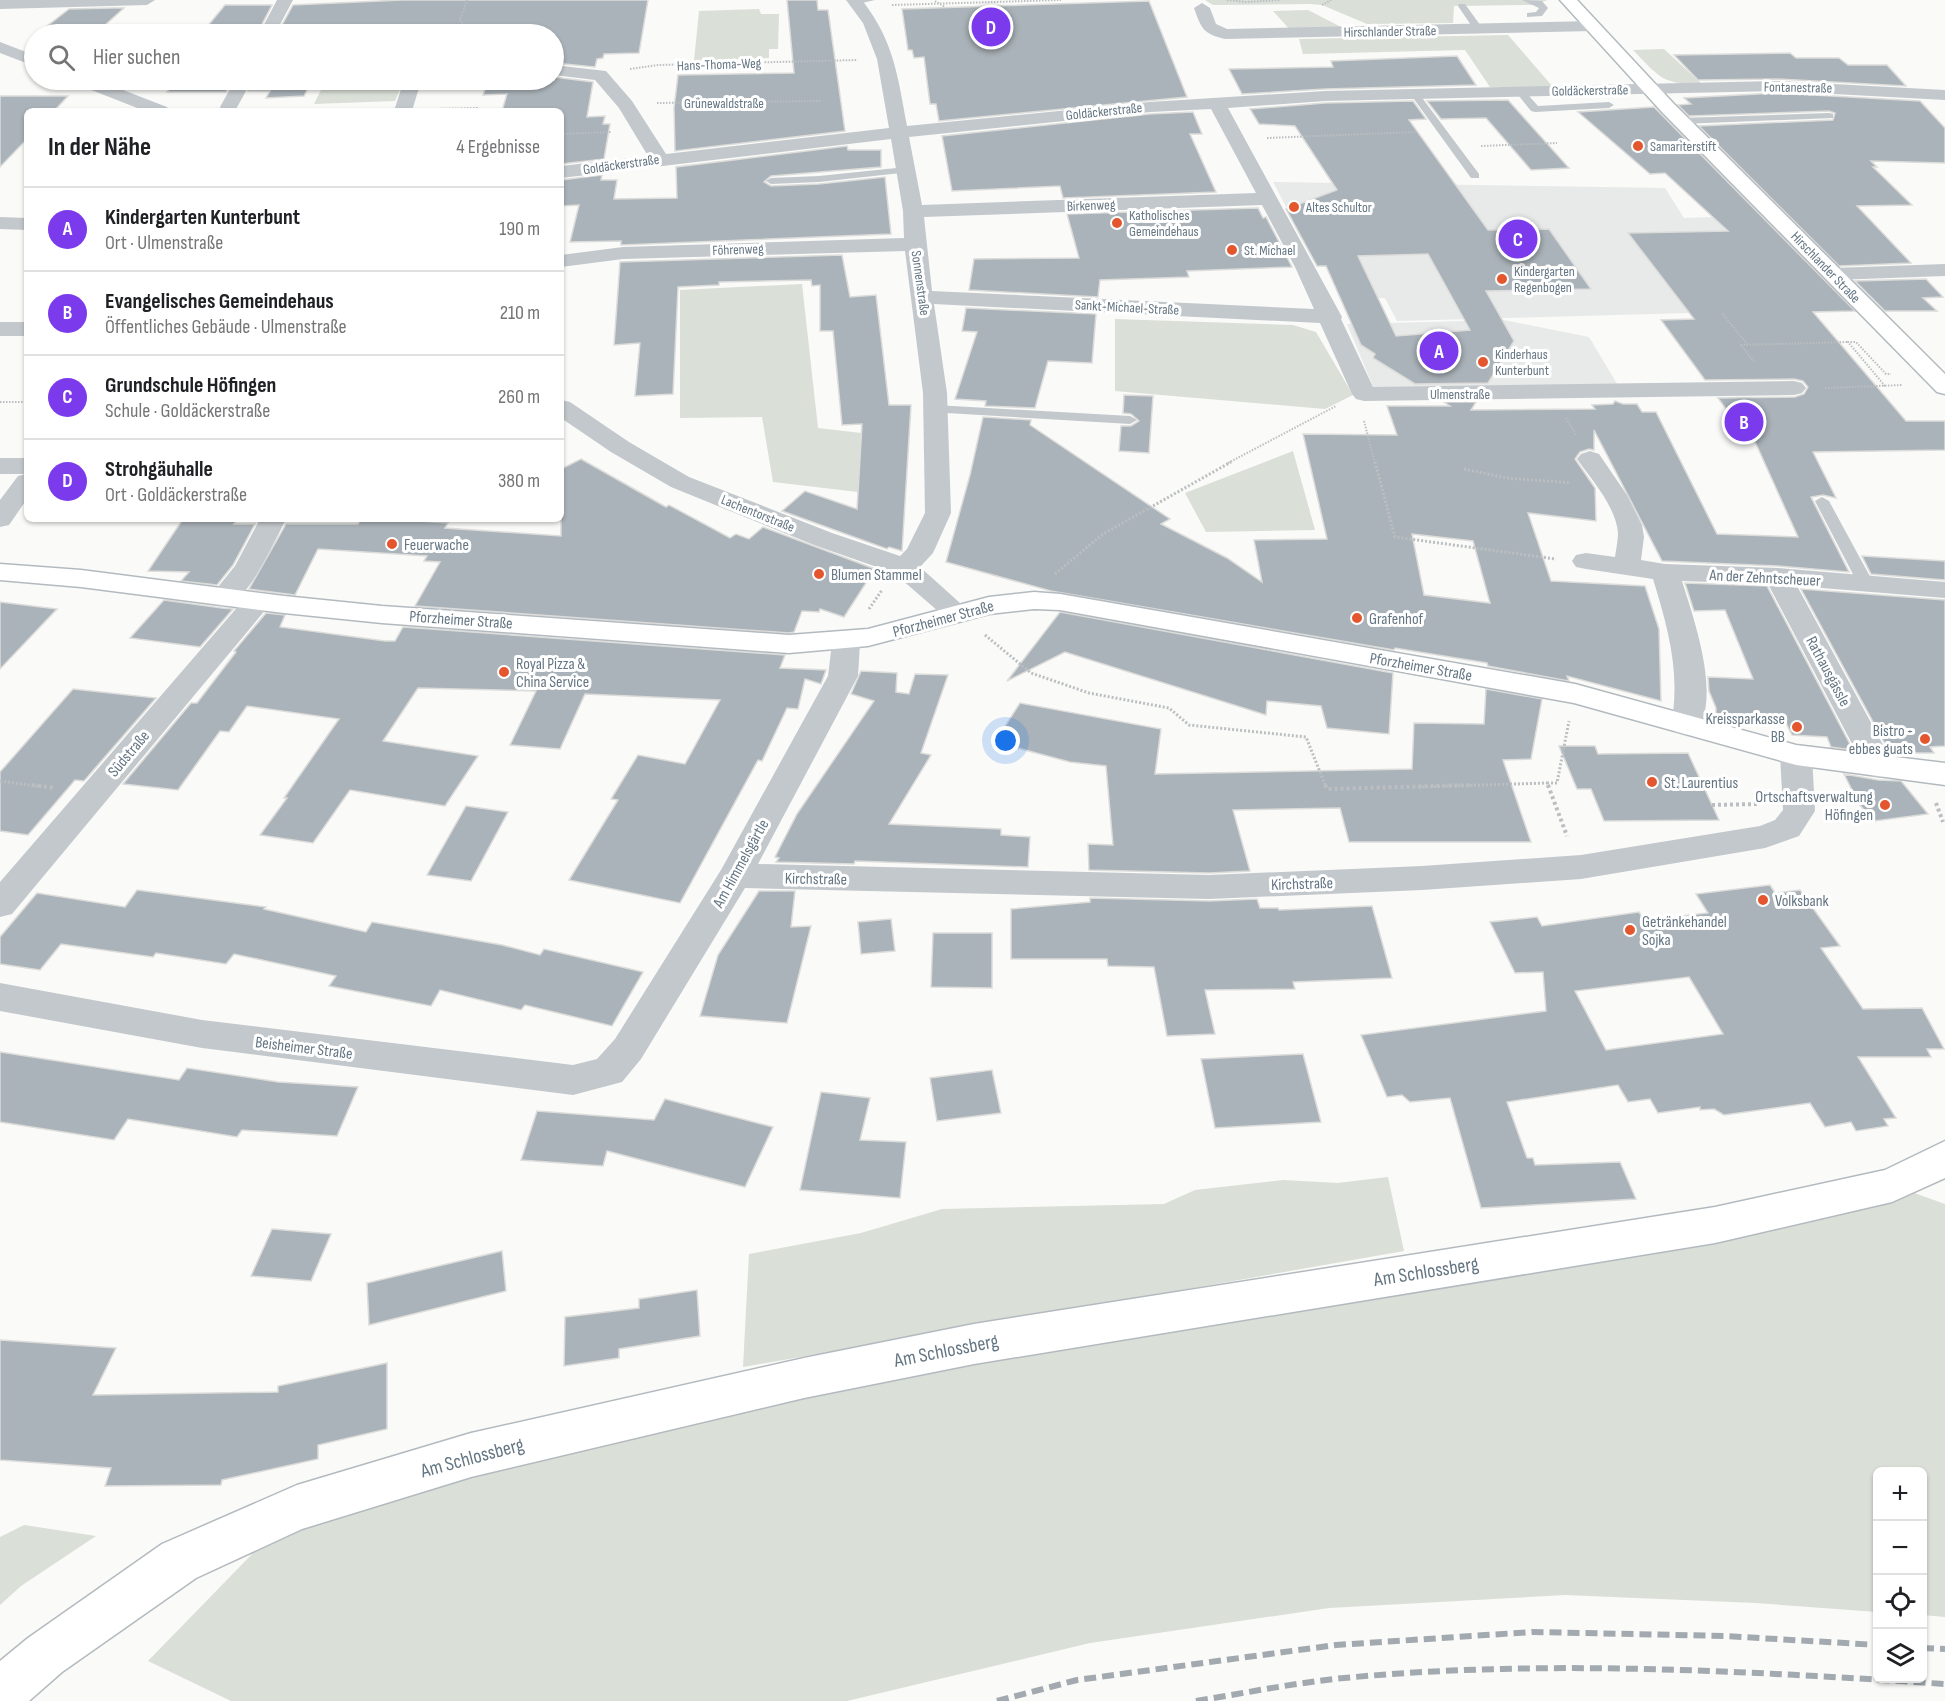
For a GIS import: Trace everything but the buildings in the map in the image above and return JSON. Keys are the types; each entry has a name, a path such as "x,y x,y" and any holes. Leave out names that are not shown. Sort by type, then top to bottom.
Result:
{"main road":[{"name":"Hirschlander Straße","path":"1568,0 1682,122 1945,387"},
{"name":"Pforzheimer Straße","path":"0,572 45,574 257,602 789,644 846,643 998,602 1034,600 1060,602 1575,694 1796,754 1879,767 1945,774"},
{"name":"Am Schlossberg","path":"0,1693 45,1655 179,1561 297,1508 471,1455 804,1378 974,1344 1715,1225 1892,1185 1936,1164 1945,1157"}],"street":[{"path":"0,4 147,0"},
{"path":"272,24 285,0"},
{"name":"Sonnenstraße","path":"860,2 886,59 913,211 935,409 938,513 919,553 901,566"},
{"name":"Hirschlander Straße","path":"1202,8 1209,27 1223,36 1264,33 1593,26"},
{"path":"0,47 24,57"},
{"path":"564,71 600,75 645,131 660,159"},
{"name":"Fontanestraße","path":"1650,89 1778,86 1941,99"},
{"name":"Goldäckerstraße","path":"564,172 899,132 1216,102 1414,93 1650,89"},
{"path":"107,90 153,108"},
{"path":"229,107 238,90"},
{"path":"404,108 410,90"},
{"path":"1216,102 1331,317 1364,394"},
{"name":"Birkenweg","path":"913,211 1269,199"},
{"path":"0,223 24,224"},
{"name":"Föhrenweg","path":"564,261 623,253 915,244"},
{"path":"1834,274 1945,270"},
{"name":"Sankt-Michael-Straße","path":"923,297 1331,317"},
{"path":"0,328 24,329"},
{"name":"Ulmenstraße","path":"1364,394 1784,389"},
{"name":"Lachentorstraße","path":"564,409 620,447 680,482 823,539 901,566 956,612"},
{"path":"1585,451 1610,488 1628,524 1631,533 1627,566"},
{"path":"0,466 24,466"},
{"path":"0,519 24,485"},
{"path":"223,598 247,569 271,522"},
{"name":"An der Zehntscheuer","path":"1586,561 1665,572 1778,576 1945,590"},
{"path":"1665,572 1688,651 1692,704 1686,725"},
{"name":"Rathausgässle","path":"1778,576 1879,767"},
{"name":"Südstraße","path":"0,905 257,602"},
{"name":"Am Himmelsgärtle","path":"609,1071 628,1049 735,876 843,676 846,643"},
{"name":"Kirchstraße","path":"735,876 1209,887 1422,878 1581,867 1765,837 1786,828 1799,811 1796,754"},
{"name":"Beisheimer Straße","path":"0,997 202,1034 518,1074 573,1080 609,1071"}],"lane":[{"path":"1526,0 1539,3 1544,8 1539,14 1530,15"},
{"path":"1462,6 1478,29"},
{"path":"1520,91 1535,110 1609,105"},
{"path":"1414,93 1474,176"},
{"path":"1682,122 1829,116"},
{"path":"771,181 819,179 906,170"},
{"path":"935,409 1130,420"},
{"path":"1822,501 1864,582"}],"path":[{"path":"463,24 460,20 467,0"},
{"path":"860,2 1061,0"},
{"path":"1226,0 1246,2 1281,0"},
{"path":"1322,5 1331,0"},
{"path":"935,2 945,7"},
{"name":"Hans-Thoma-Weg","path":"600,75 615,70 658,65 886,59"},
{"name":"Grünewaldstraße","path":"626,105 822,101"},
{"path":"564,134 645,131"},
{"path":"1236,139 1442,131"},
{"path":"1453,147 1557,143"},
{"path":"1722,313 1747,345"},
{"path":"1848,342 1885,386 1784,389 1741,345 1848,342 1856,342 1886,374 1895,374"},
{"path":"1364,394 1360,404 1395,537 1586,561"},
{"path":"1065,566 1103,534 1180,489 1351,398 1364,394"},
{"path":"0,402 24,402"},
{"path":"1568,421 1585,451"},
{"path":"1464,469 1508,478 1578,483"},
{"path":"846,643 901,566"},
{"path":"956,612 1031,673 1089,693 1169,708 1189,725 1306,737 1327,789 1557,783 1575,694"},
{"path":"0,781 94,793"},
{"path":"1547,783 1556,812 1581,867"}],"shaded area":[{"path":"1205,0 1548,0 1531,5 1454,6 1453,23 1367,24 1322,5 1213,5"},
{"path":"759,9 761,14 779,14 778,49 769,49 769,58 694,61 699,11"},
{"path":"1308,10 1347,30 1292,32 1273,11"},
{"path":"1508,35 1553,87 1490,87 1465,50 1303,54 1299,39"},
{"path":"1664,49 1703,85 1679,83 1663,78 1633,50"},
{"path":"321,90 400,90 395,101 314,104"},
{"path":"1273,182 1665,188 1684,218 1714,217 1796,310 1397,321 1385,298 1372,298 1356,266 1318,267"},
{"path":"802,284 818,428 861,433 858,492 773,482 762,417 680,418 680,290"},
{"path":"1115,319 1293,325 1316,332 1353,395 1325,409 1115,391"},
{"name":"Kinderhaus Kunterbunt","path":"1504,320 1589,337 1619,387 1375,391 1347,324"},
{"path":"1293,451 1315,530 1206,532 1185,493"},
{"path":"1388,1177 1404,1251 743,1367 749,1254 861,1233 942,1209 1164,1204 1195,1190 1284,1180 1337,1183"},
{"path":"1892,1185 1945,1204 1945,1617 1927,1615 1927,1467 1873,1467 1873,1612 1756,1603 1565,1595 1329,1608 1090,1643 847,1701 231,1701 148,1661 297,1508 471,1455"},
{"path":"24,1525 96,1536 21,1586 0,1605 0,1537"}],"railway":[{"path":"997,1701 1077,1680 1336,1645 1532,1632 1724,1636 1873,1645"},
{"path":"1927,1648 1945,1649"},
{"path":"1196,1701 1344,1678 1494,1669 1720,1671 1945,1684"}],"place":[{"name":"Strohgäuhalle","path":"991,27"},
{"name":"Samariterstift","path":"1638,146"},
{"name":"Altes Schultor","path":"1294,207"},
{"name":"Katholisches Gemeindehaus","path":"1117,223"},
{"name":"Grundschule Höfingen","path":"1518,239"},
{"name":"St. Michael","path":"1232,250"},
{"name":"Kindergarten Regenbogen","path":"1502,279"},
{"name":"Kindergarten Kunterbunt","path":"1439,351"},
{"name":"Kinderhaus Kunterbunt","path":"1483,362"},
{"name":"Evangelisches Gemeindehaus","path":"1744,422"},
{"name":"Feuerwache","path":"392,544"},
{"name":"Blumen Stammel","path":"819,574"},
{"name":"Grafenhof","path":"1357,618"},
{"name":"Royal Pizza & China Service","path":"504,672"},
{"name":"Kreissparkasse BB","path":"1797,727"},
{"name":"Bistro - ebbes guats","path":"1925,739"},
{"name":"St. Laurentius","path":"1652,782"},
{"name":"Ortschaftsverwaltung Höfingen","path":"1885,805"},
{"name":"Volksbank","path":"1763,900"},
{"name":"Getränkehandel Sojka","path":"1630,930"}]}
